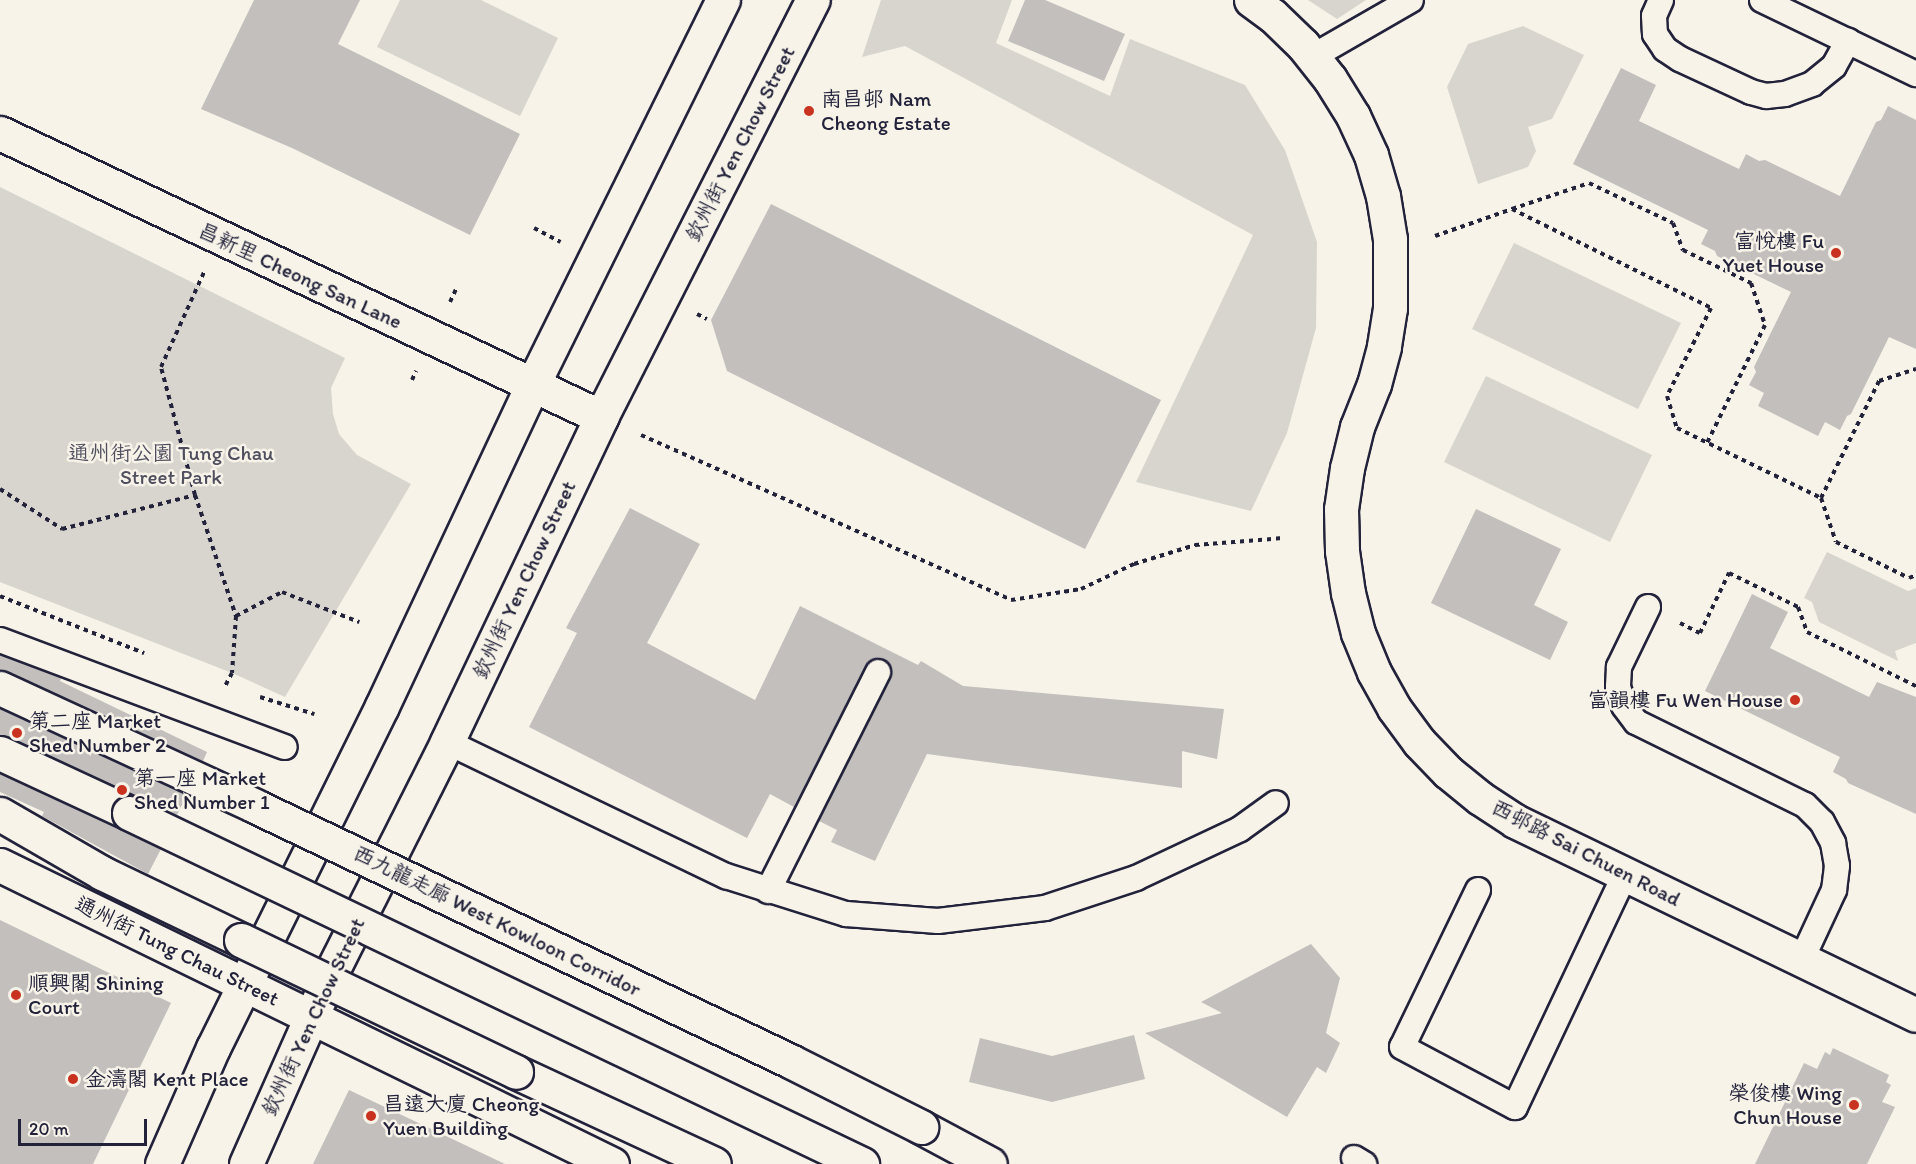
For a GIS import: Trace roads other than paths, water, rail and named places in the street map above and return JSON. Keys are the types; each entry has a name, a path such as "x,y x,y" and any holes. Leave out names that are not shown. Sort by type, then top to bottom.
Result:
{"main road":[{"path":"162,1164 213,1048 246,985 411,643 532,386 723,0"},
{"name":"欽州街 Yen Chow Street","path":"246,1164 329,977 447,742 601,417 813,0"},
{"name":"西邨路 Sai Chuen Road","path":"1251,0 1272,15 1312,57 1353,116 1371,155 1383,196 1390,239 1390,308 1384,347 1357,427 1341,509 1342,551 1348,592 1358,633 1374,672 1394,708 1419,742 1448,772 1480,798 1515,820 1916,1015"},
{"name":"昌新里 Cheong San Lane","path":"0,133 601,417"},
{"name":"西九龍走廊 West Kowloon Corridor","path":"0,688 255,806 790,1061 990,1164"},
{"path":"0,753 733,1100 861,1164"},
{"path":"0,814 102,873 516,1072 714,1164"},
{"name":"通州街 Tung Chau Street","path":"0,865 612,1164"}],"lane":[{"path":"1312,57 1411,0"},
{"path":"1661,0 1654,16 1655,34 1665,49 1680,59 1751,92 1766,96 1785,94 1812,84 1834,66 1848,41"},
{"path":"1762,0 1916,75"},
{"path":"1648,607 1620,668 1618,687 1624,706 1636,722 1805,805 1822,822 1833,843 1838,866 1834,890 1802,959"},
{"path":"0,640 285,747"},
{"path":"768,891 878,672"},
{"path":"447,742 726,876 846,914 938,921 1046,908 1136,878 1240,829 1276,803"},
{"path":"1478,890 1402,1047 1515,1107 1625,874"}],"place":[{"name":"南昌邨 Nam Cheong Estate","path":"809,111"},
{"name":"富悅樓 Fu Yuet House","path":"1836,253"},
{"name":"富韻樓 Fu Wen House","path":"1795,700"},
{"name":"第二座 Market Shed Number 2","path":"17,733"},
{"name":"第一座 Market Shed Number 1","path":"122,790"},
{"name":"順興閣 Shining Court","path":"16,995"},
{"name":"金濤閣 Kent Place","path":"73,1079"},
{"name":"榮俊樓 Wing Chun House","path":"1854,1105"},
{"name":"昌遠大廈 Cheong Yuen Building","path":"371,1116"}],"park label":[{"name":"通州街公園 Tung Chau Street Park","path":"171,465"}]}
